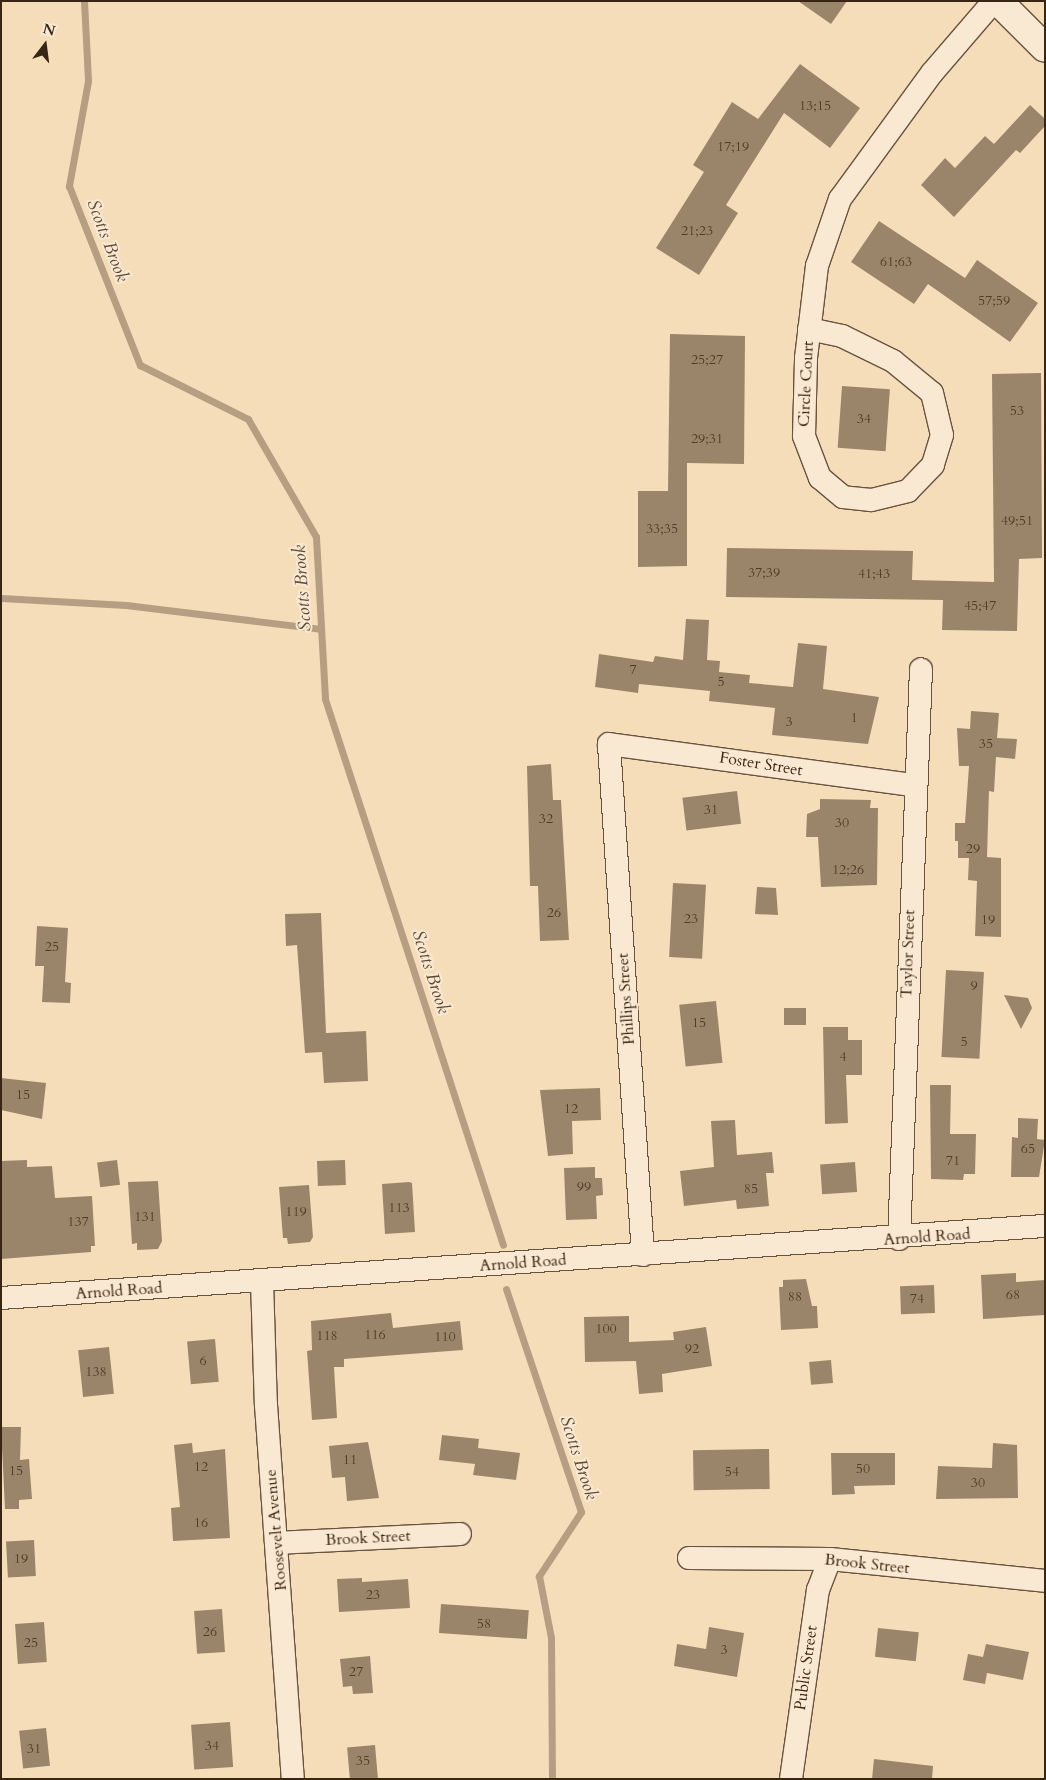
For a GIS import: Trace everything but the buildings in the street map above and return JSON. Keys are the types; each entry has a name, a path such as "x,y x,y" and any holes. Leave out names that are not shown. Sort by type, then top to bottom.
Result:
{"street":[{"path":"996,1 1045,48"},
{"name":"Circle Court","path":"810,329 842,336 893,361 932,393 942,435 933,466 908,492 871,500 843,497 820,478 804,436 810,329 817,266 840,199 932,73 996,1"},
{"name":"Taylor Street","path":"900,1239 914,785 921,669"},
{"name":"Foster Street","path":"609,744 914,785"},
{"name":"Phillips Street","path":"609,744 643,1255"},
{"name":"Arnold Road","path":"1,1298 900,1239 1045,1226"},
{"name":"Roosevelt Avenue","path":"262,1281 276,1542 293,1779"},
{"name":"Brook Street","path":"276,1542 460,1534"},
{"name":"Brook Street","path":"689,1558 830,1559 1045,1581"},
{"name":"Public Street","path":"791,1779 815,1608 830,1559"}],"waterway":[{"name":"Scotts Brook","path":"84,1 88,81 69,186 140,365 248,419 316,537 325,699 503,1245"},
{"path":"1,598 126,605 321,629"},
{"name":"Scotts Brook","path":"506,1289 581,1512 539,1576 551,1638 552,1779"}]}
